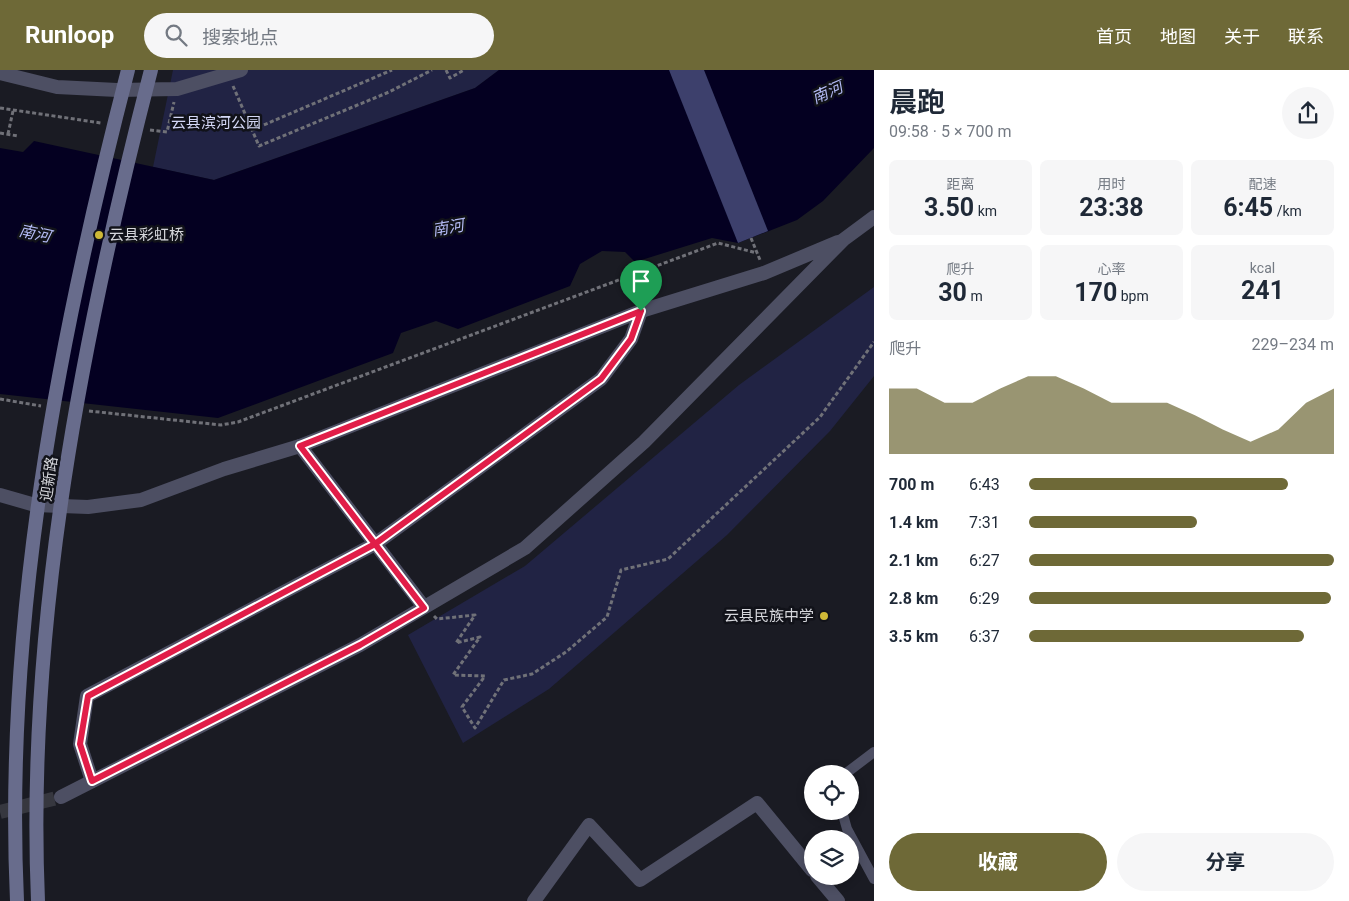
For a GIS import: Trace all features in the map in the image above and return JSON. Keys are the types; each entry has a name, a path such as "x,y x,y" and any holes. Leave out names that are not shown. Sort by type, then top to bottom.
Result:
{"main road":[{"name":"迎新路","path":"17,901 14,814 16,753 31,561 48,441 79,270 128,70"},
{"name":"迎新路","path":"38,901 38,754 44,660 54,555 70,445 100,274 151,70"}],"street":[{"path":"0,73 57,87 117,90 177,89 235,72"},
{"path":"61,797 360,645 526,548 644,442 843,240 874,217"},
{"path":"0,495 35,505 88,507 141,500 224,469 300,446 641,311 764,273 843,240"},
{"path":"92,781 80,744 88,696 375,544 601,379 631,339 641,311"},
{"path":"300,446 424,608"},
{"path":"534,901 589,825 640,880 757,803 804,860"},
{"path":"825,885 838,901"}],"lane":[{"path":"857,765 874,752"},
{"path":"844,820 847,829 874,879"}],"path":[{"path":"252,130 392,70"},
{"path":"235,72 252,130 259,146 389,92 432,70"},
{"path":"446,70 450,78 464,70"},
{"path":"148,130 167,132 177,89"},
{"path":"0,108 109,124"},
{"path":"8,134 13,111"},
{"path":"0,133 18,136"},
{"path":"751,238 764,273"},
{"path":"82,411 221,425 238,422 718,243 757,253"},
{"path":"424,608 437,619 475,615 456,643 480,637 453,675 485,676 462,707 475,728 504,680 532,674 566,652 607,617 621,570 668,559 820,417 874,342"},
{"path":"0,399 42,406"}],"green space":[{"name":"云县滨河公园","path":"173,70 499,70 475,88 214,180 153,167"},
{"path":"874,287 874,376 830,431 727,535 549,689 463,743 408,635 525,566 739,385"}],"water":[{"name":"南河","path":"499,70 874,70 874,148 823,201 797,220 738,243 712,238 635,262 625,252 602,251 580,264 570,286 458,329 436,321 401,333 393,353 218,418 0,394 0,148 23,152 34,141 214,180 475,88"}],"building":[{"path":"669,70 704,70 768,231 738,243"}],"tunnel":[{"path":"0,812 61,797"}],"place":[{"name":"云县彩虹桥","path":"99,235"},
{"name":"云县民族中学","path":"824,616"}],"route":[{"path":"641,311 300,446 375,544 424,608 360,645 92,781 80,744 88,696 375,544 601,379 631,339 641,311"}]}
